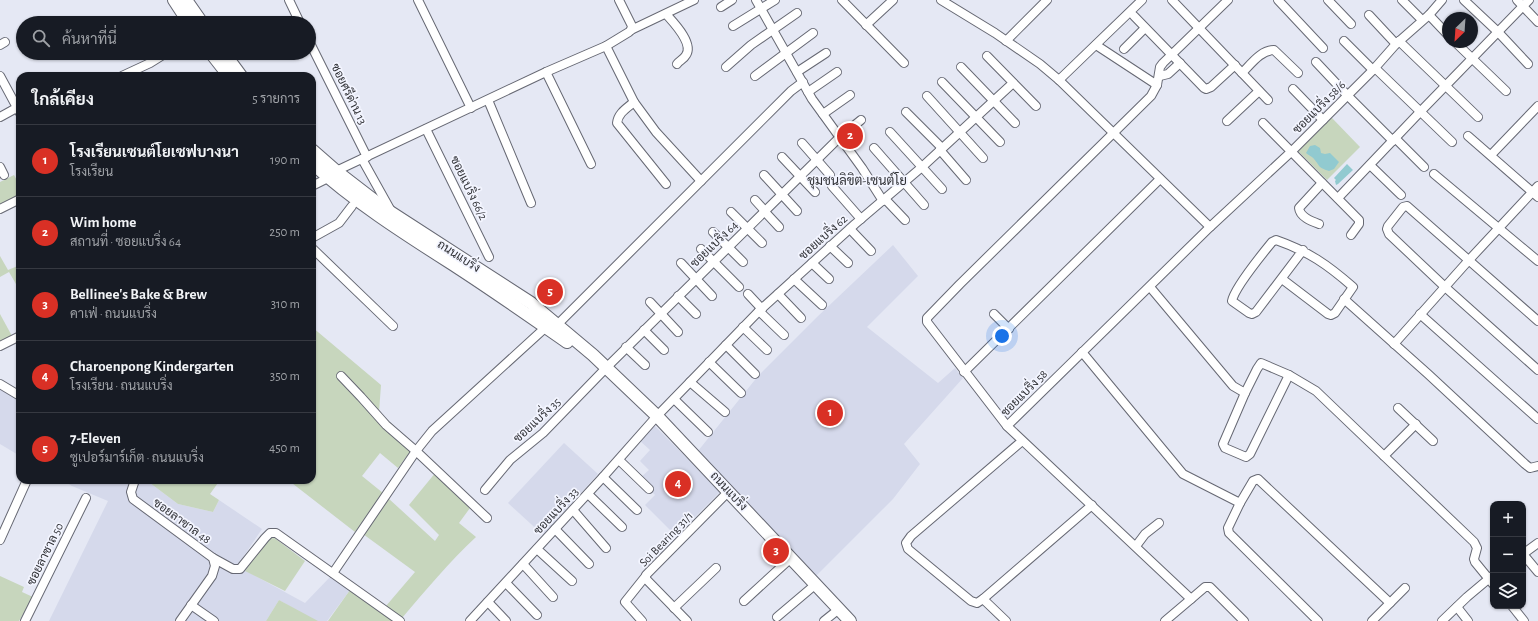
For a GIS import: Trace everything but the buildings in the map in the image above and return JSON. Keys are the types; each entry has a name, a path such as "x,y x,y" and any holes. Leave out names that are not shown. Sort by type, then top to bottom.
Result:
{"main road":[{"path":"174,0 185,16"},
{"path":"186,0 197,16"},
{"path":"216,60 226,72"},
{"path":"229,60 238,72"},
{"name":"ถนนแบริ่ง","path":"316,155 332,175 378,216 552,326 605,366 657,416 729,490 850,621"},
{"name":"ถนนแบริ่ง","path":"316,165 531,303 552,326"}],"street":[{"path":"289,0 297,16"},
{"path":"418,0 471,108"},
{"path":"619,0 632,26 631,30"},
{"path":"316,184 365,158 426,129 546,72 606,46 631,30 694,0"},
{"path":"721,7 732,0"},
{"path":"756,0 808,92 884,200 905,220"},
{"path":"733,26 775,0"},
{"path":"842,0 904,63"},
{"path":"866,25 893,0"},
{"path":"941,0 1040,64 1059,80 1210,227"},
{"path":"1006,41 1047,0"},
{"path":"1059,80 1142,0"},
{"path":"1172,0 1268,100"},
{"path":"1007,426 927,322 929,316 1151,96 1160,76 1160,67 1171,54 1227,0"},
{"path":"1278,0 1323,48"},
{"path":"1328,0 1351,24"},
{"path":"1402,0 1422,20"},
{"name":"ซอยแบริ่ง 58/6","path":"1210,227 1292,151 1442,0"},
{"path":"1464,0 1498,32 1528,64"},
{"path":"1338,198 1498,32 1520,3 1530,0"},
{"path":"1520,3 1538,22"},
{"path":"726,67 751,45 797,13"},
{"path":"666,14 683,34 688,48 687,55 676,64"},
{"path":"1429,14 1442,28"},
{"path":"1134,16 1201,86 1206,89 1211,87 1235,65"},
{"path":"1369,16 1478,117"},
{"path":"1124,49 1145,28"},
{"path":"755,76 814,33"},
{"path":"1344,41 1452,142"},
{"path":"1096,45 1157,85"},
{"path":"606,46 634,102 656,132 701,181"},
{"path":"1461,48 1506,91"},
{"path":"1242,73 1263,52 1269,50 1274,50 1298,73"},
{"path":"797,72 826,53"},
{"name":"ซอยศรีด่าน 13","path":"316,56 391,212"},
{"path":"986,56 1036,106"},
{"path":"131,72 155,60"},
{"path":"1316,62 1348,96 1424,167"},
{"path":"1160,76 1168,74 1180,63"},
{"path":"961,67 1015,122"},
{"path":"546,72 591,164"},
{"path":"808,92 837,72"},
{"path":"0,76 16,104"},
{"path":"333,573 416,451 432,431 552,326 791,91 803,82"},
{"path":"942,82 1000,142"},
{"name":"ซอยแบริ่ง 62","path":"657,416 743,327 794,278 922,167 1013,83"},
{"path":"1293,89 1323,120"},
{"path":"1227,121 1259,91"},
{"path":"823,114 850,95"},
{"path":"927,96 983,158"},
{"path":"488,100 531,203"},
{"path":"634,102 621,113 617,123 666,184"},
{"path":"1491,155 1538,106"},
{"path":"0,117 16,110"},
{"path":"906,112 941,149 966,180"},
{"name":"ซอยแบริ่ง 64","path":"605,366 644,330 840,137 861,120"},
{"path":"1263,123 1359,220 1359,224 1351,235"},
{"name":"ซอยแบริ่ง 66/2","path":"426,129 489,257"},
{"path":"890,132 942,189"},
{"path":"1394,344 1469,260 1536,192 1468,136"},
{"path":"802,143 830,175"},
{"path":"874,148 924,206"},
{"path":"782,157 815,192"},
{"path":"1370,165 1401,195"},
{"path":"0,167 4,175"},
{"path":"1434,174 1538,261"},
{"path":"764,175 797,211"},
{"path":"964,372 1160,179"},
{"path":"1319,224 1311,221 1302,214 1299,208 1322,183"},
{"path":"832,186 861,219"},
{"path":"755,200 779,227"},
{"path":"0,209 16,202"},
{"path":"316,236 339,223 352,206"},
{"path":"1538,321 1407,206 1403,207 1388,226 1388,231 1445,287 1538,370"},
{"path":"731,212 762,242"},
{"name":"ซอยแบริ่ง 58","path":"1191,599 1007,426 1210,227"},
{"path":"850,229 871,251"},
{"path":"714,232 743,262"},
{"path":"1282,279 1331,315 1335,312 1353,287 1313,256 1303,250 1276,240 1272,242 1234,294 1232,301 1249,313 1254,314 1262,306 1303,250"},
{"path":"830,246 848,263"},
{"path":"700,250 739,287"},
{"path":"316,252 393,326"},
{"path":"681,263 712,296"},
{"path":"812,263 829,279"},
{"path":"794,278 822,305"},
{"path":"1150,287 1230,383 1245,393"},
{"path":"748,294 760,310 784,335"},
{"path":"778,294 801,318"},
{"path":"678,296 696,314"},
{"path":"1344,299 1525,464 1530,468 1538,466"},
{"path":"650,302 678,332"},
{"path":"994,314 1009,328"},
{"path":"1420,314 1538,419"},
{"path":"743,327 767,350"},
{"path":"644,330 664,350"},
{"path":"0,346 16,338"},
{"path":"726,345 756,374"},
{"path":"626,347 645,365"},
{"path":"1082,352 1183,474 1240,503"},
{"path":"709,362 741,393"},
{"path":"1289,375 1250,454 1246,457 1225,448 1223,444 1245,393 1261,363 1289,375 1316,391 1474,542 1477,548 1474,562 1490,578"},
{"name":"ซอยแบริ่ง 35","path":"485,490 510,460 543,433 605,366"},
{"path":"341,376 362,397 386,425 416,451 486,518"},
{"path":"690,382 725,412"},
{"path":"0,384 16,394"},
{"path":"674,399 708,432"},
{"path":"1398,408 1433,441"},
{"name":"ซอยแบริ่ง 33","path":"470,621 588,494 657,416"},
{"path":"1384,456 1416,424"},
{"path":"1022,441 911,536 906,542 908,548 971,600 977,603 1092,506"},
{"path":"619,460 649,489"},
{"path":"603,477 637,510"},
{"path":"1318,621 1229,533 1228,528 1240,503 1253,481 1258,478 1390,603"},
{"path":"0,540 25,484"},
{"name":"ซอยลาซาล 48","path":"134,484 131,492 133,499 213,558 215,566 212,576 180,621"},
{"name":"Soi Bearing 31/1","path":"687,621 645,578 646,575 729,490"},
{"path":"588,494 622,527"},
{"name":"ซอยลาซาล 50","path":"25,621 86,498"},
{"path":"573,510 606,548"},
{"path":"1136,546 1145,534 1159,523"},
{"path":"555,529 589,564"},
{"path":"213,558 233,569 240,569 265,538 270,533 276,533 400,621"},
{"path":"1526,552 1538,543"},
{"path":"537,549 572,581"},
{"path":"744,601 791,558"},
{"path":"1526,558 1538,572"},
{"path":"522,564 553,597"},
{"path":"674,608 716,568"},
{"path":"642,621 625,602 645,578"},
{"path":"506,582 537,615"},
{"path":"1442,621 1456,607 1490,582"},
{"path":"777,617 816,584"},
{"path":"1166,621 1205,587 1210,587 1244,621"},
{"path":"1372,621 1405,588"},
{"path":"983,599 1006,621"},
{"path":"488,602 506,621"},
{"path":"191,605 214,621"},
{"path":"1456,607 1468,621"},
{"path":"824,621 839,608"},
{"path":"1514,609 1524,621"}],"shaded area":[{"path":"893,245 918,276 867,327 938,383 955,368 963,378 904,444 920,464 893,499 815,577 698,451 758,376 817,317"},
{"path":"0,381 16,389 16,454 0,444"},
{"path":"654,425 720,492 676,536 645,505 655,495 639,479 649,470 640,461 650,450 639,440"},
{"path":"564,443 598,474 543,535 508,503"},
{"path":"69,484 151,484 178,504 213,512 219,500 262,529 237,566 305,603 330,577 350,590 327,621 315,621 279,600 266,621 49,621 108,501"}],"green space":[{"path":"1331,117 1360,147 1327,180 1298,151"},
{"path":"14,175 16,179 16,198 0,206 0,182"},
{"path":"0,256 8,270 16,267 16,284 9,272 0,277"},
{"path":"0,314 12,336 0,342"},
{"path":"316,330 381,385 379,412 415,445 398,468 380,453 362,476 383,493 355,532 293,484 316,484"},
{"path":"436,472 470,508 459,523 476,537 447,566 402,618 386,606 415,572 363,534 388,498 435,541 439,535 409,505"},
{"path":"151,484 217,484 210,494 219,500 213,512 178,504"},
{"path":"272,536 305,561 285,591 245,571 267,538"},
{"path":"0,576 24,587 22,592 33,597 19,621 0,621"},
{"path":"350,590 394,621 328,621"},
{"path":"279,600 318,621 266,621"}],"water":[{"path":"1315,145 1320,148 1321,153 1330,153 1339,162 1334,169 1329,171 1323,169 1306,153 1310,146"},
{"path":"1347,164 1353,170 1336,185 1336,180 1334,178"}],"place":[{"name":"Wim home","path":"850,136"},
{"name":"7-Eleven","path":"550,292"},
{"name":"โรงเรียนเซนต์โยเซฟบางนา","path":"830,413"},
{"name":"Charoenpong Kindergarten","path":"678,484"},
{"name":"Bellinee's Bake & Brew","path":"776,551"}],"district":[{"name":"ชุมชนลิขิต-เซนต์โย","path":"857,181"}]}
